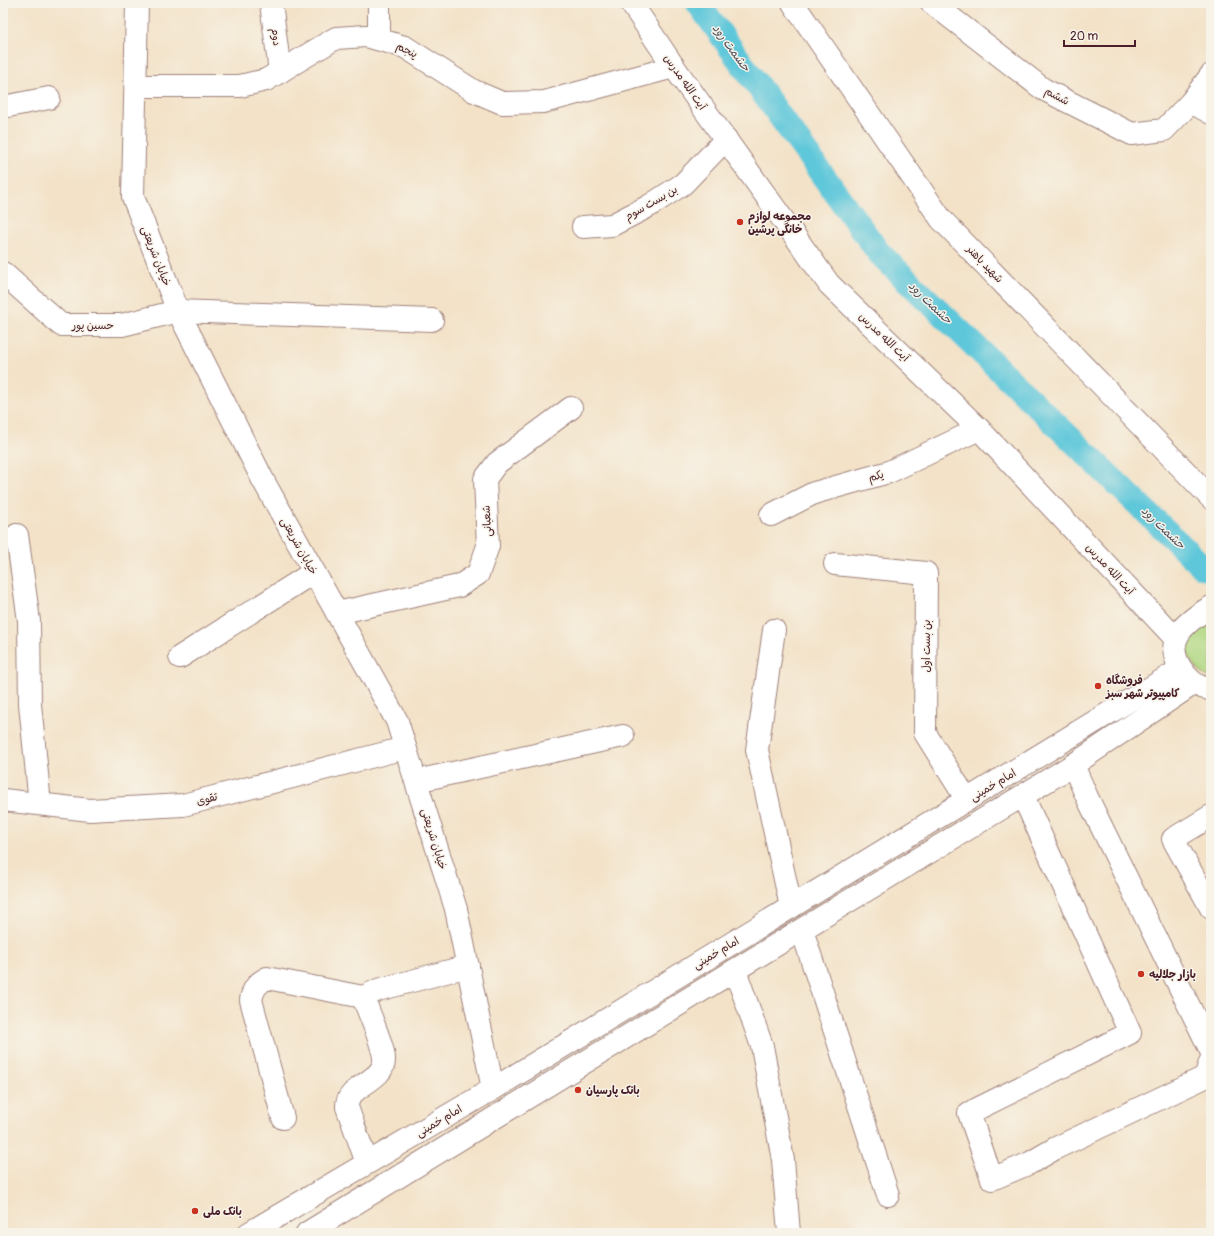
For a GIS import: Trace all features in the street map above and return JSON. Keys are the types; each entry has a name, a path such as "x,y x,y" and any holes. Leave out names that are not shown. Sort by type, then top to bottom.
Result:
{"street":[{"name":"خیابان شریعتی","path":"137,3 134,197 178,311 264,482 397,721 456,909 493,1088"},
{"name":"دوم","path":"271,3 280,72"},
{"path":"379,3 379,39"},
{"name":"آیت الله مدرس","path":"631,3 674,67 829,284 979,429 1176,639"},
{"name":"شهید باهنر","path":"793,3 941,219 1211,498"},
{"name":"ششم","path":"932,3 1043,89 1132,134 1164,130 1191,102 1211,75"},
{"name":"پنجم","path":"136,86 240,86 266,80 336,38 366,36 405,47 474,91 502,104 544,102 674,67"},
{"path":"3,107 49,98"},
{"path":"1191,102 1211,113"},
{"name":"بن بست سوم","path":"583,227 612,225 650,206 683,184 726,140"},
{"name":"حسین پور","path":"3,273 61,325 122,325 178,311 432,320"},
{"name":"شعبانی","path":"337,613 459,586 478,574 488,546 485,479 497,463 571,408"},
{"name":"یکم","path":"771,515 814,492 889,472 979,429"},
{"path":"17,535 28,620 30,704 40,804"},
{"name":"بن بست اول","path":"835,564 926,573 925,733 967,800"},
{"path":"180,657 314,572"},
{"path":"307,1233 735,970 1074,765 1200,685 1177,664 1174,651 1176,639 1182,627 1191,618 1211,607"},
{"path":"774,630 757,750 791,907"},
{"name":"امام خمینی","path":"249,1233 493,1088 967,800 1200,685"},
{"path":"416,781 623,736"},
{"name":"تقوی","path":"3,800 90,810 183,805 405,748"},
{"path":"1074,765 1090,804 1211,1052"},
{"path":"1023,796 1130,1033 969,1113 992,1179 1030,1163 1056,1148 1205,1077 1211,1060"},
{"path":"1211,816 1173,839 1211,908"},
{"path":"802,930 888,1195"},
{"path":"282,1118 251,1000 255,988 260,982 267,978 363,997 378,990 468,966"},
{"path":"735,970 762,1046 783,1160 790,1233"},
{"path":"363,997 384,1058 380,1072 351,1095 347,1101 347,1107 367,1163"}],"green space":[{"path":"1211,620 1211,678 1204,675 1193,664 1189,658 1187,644 1189,637 1194,630"}],"waterway":[{"name":"حشمت رود","path":"698,3 879,253 1203,567"}],"place":[{"name":"مجموعه لوازم خانگی پرشین","path":"740,222"},
{"name":"فروشگاه کامپیوتر شهر سبز","path":"1098,686"},
{"name":"بازار جلالیه","path":"1141,974"},
{"name":"بانک پارسیان","path":"578,1090"},
{"name":"بانک ملی","path":"195,1211"}]}
